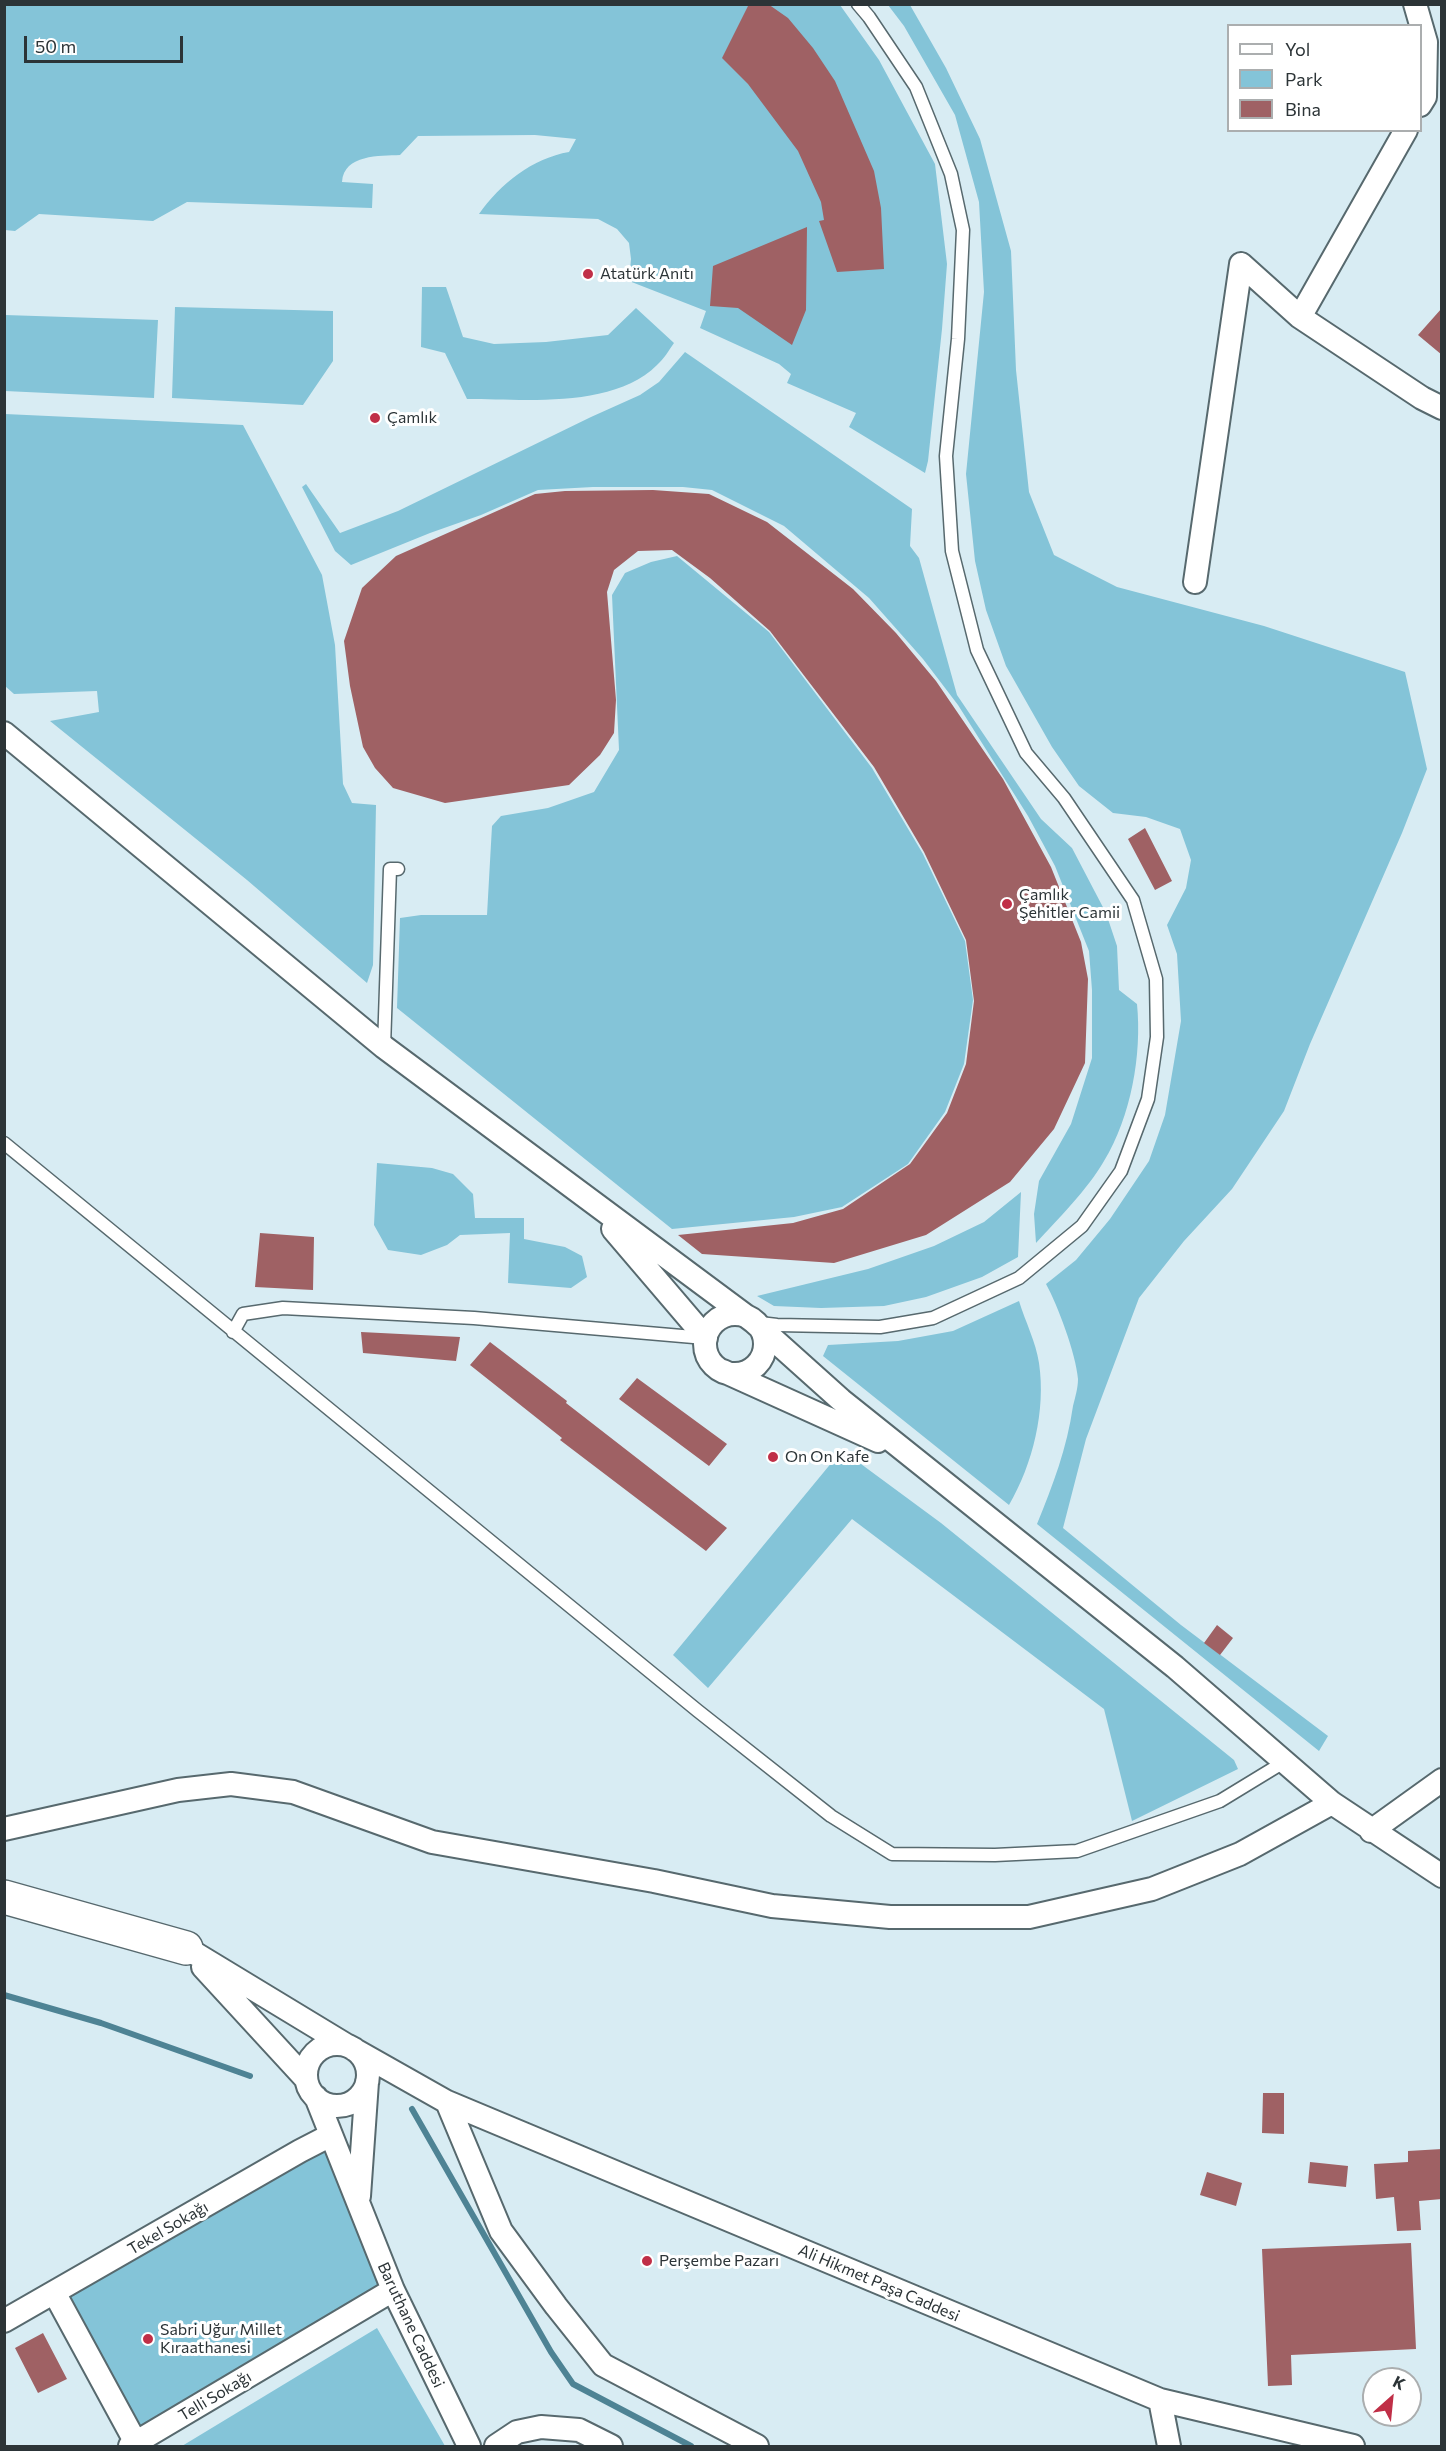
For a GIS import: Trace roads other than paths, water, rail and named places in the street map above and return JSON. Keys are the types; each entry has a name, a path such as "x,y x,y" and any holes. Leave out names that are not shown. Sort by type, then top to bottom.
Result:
{"main road":[{"path":"4,1898 186,1948"}],"street":[{"path":"1414,4 1420,24"},
{"path":"1422,29 1426,42 1425,97 1422,102"},
{"path":"1300,316 1405,132"},
{"path":"1195,582 1241,264 1300,316 1422,398 1442,408"},
{"path":"4,733 384,1047 754,1322 841,1400 1175,1667 1332,1803 1442,1876"},
{"path":"590,1201 706,1338"},
{"path":"723,1371 731,1374 750,1370 762,1356 764,1338 754,1322 736,1315 726,1316 717,1321 710,1328 706,1338 705,1348 708,1358 723,1371 910,1455"},
{"path":"1371,1831 1442,1780"},
{"path":"4,1829 178,1790 231,1784 293,1791 432,1842 654,1881 772,1906 890,1917 1029,1917 1152,1889 1240,1854 1332,1803"},
{"path":"186,1948 324,2103 344,2105 361,2094 368,2076"},
{"name":"Ali Hikmet Paşa Caddesi","path":"186,1948 350,2047 447,2102 1161,2400 1353,2446"},
{"path":"311,2088 306,2068 317,2051 336,2044 350,2047 362,2056 368,2076 359,2200"},
{"name":"Baruthane Caddesi","path":"311,2088 359,2200 393,2290 469,2446"},
{"path":"447,2102 501,2231 603,2365 728,2440 758,2446"},
{"name":"Tekel Sokağı","path":"4,2321 331,2135"},
{"name":"Telli Sokağı","path":"140,2443 393,2290"},
{"path":"55,2294 140,2443"},
{"path":"1161,2400 1169,2446"},
{"path":"496,2446 517,2432 541,2427 579,2430 611,2446"}],"lane":[{"path":"754,1322 777,1325 880,1327 933,1318 1019,1278 1082,1226 1121,1171 1148,1099 1157,1037 1156,979 1133,900 1064,798 1026,753 977,650 952,551 946,456 958,339 963,231 951,174 916,87 858,4"},
{"path":"384,1047 390,869 398,869"},
{"path":"4,1143 233,1332 831,1816 892,1854 995,1855 1077,1851 1220,1801 1284,1762"},
{"path":"233,1332 243,1314 283,1308 474,1318 706,1338"}],"waterway":[{"path":"4,1995 101,2023 250,2076"},
{"path":"412,2109 551,2352 573,2384 691,2446"}],"place":[{"name":"Atatürk Anıtı","path":"588,274"},
{"name":"Çamlık","path":"375,418"},
{"name":"Çamlık Şehitler Camii","path":"1007,904"},
{"name":"On On Kafe","path":"773,1457"},
{"name":"Perşembe Pazarı","path":"647,2261"},
{"name":"Sabri Uğur Millet Kıraathanesi","path":"148,2339"}]}
